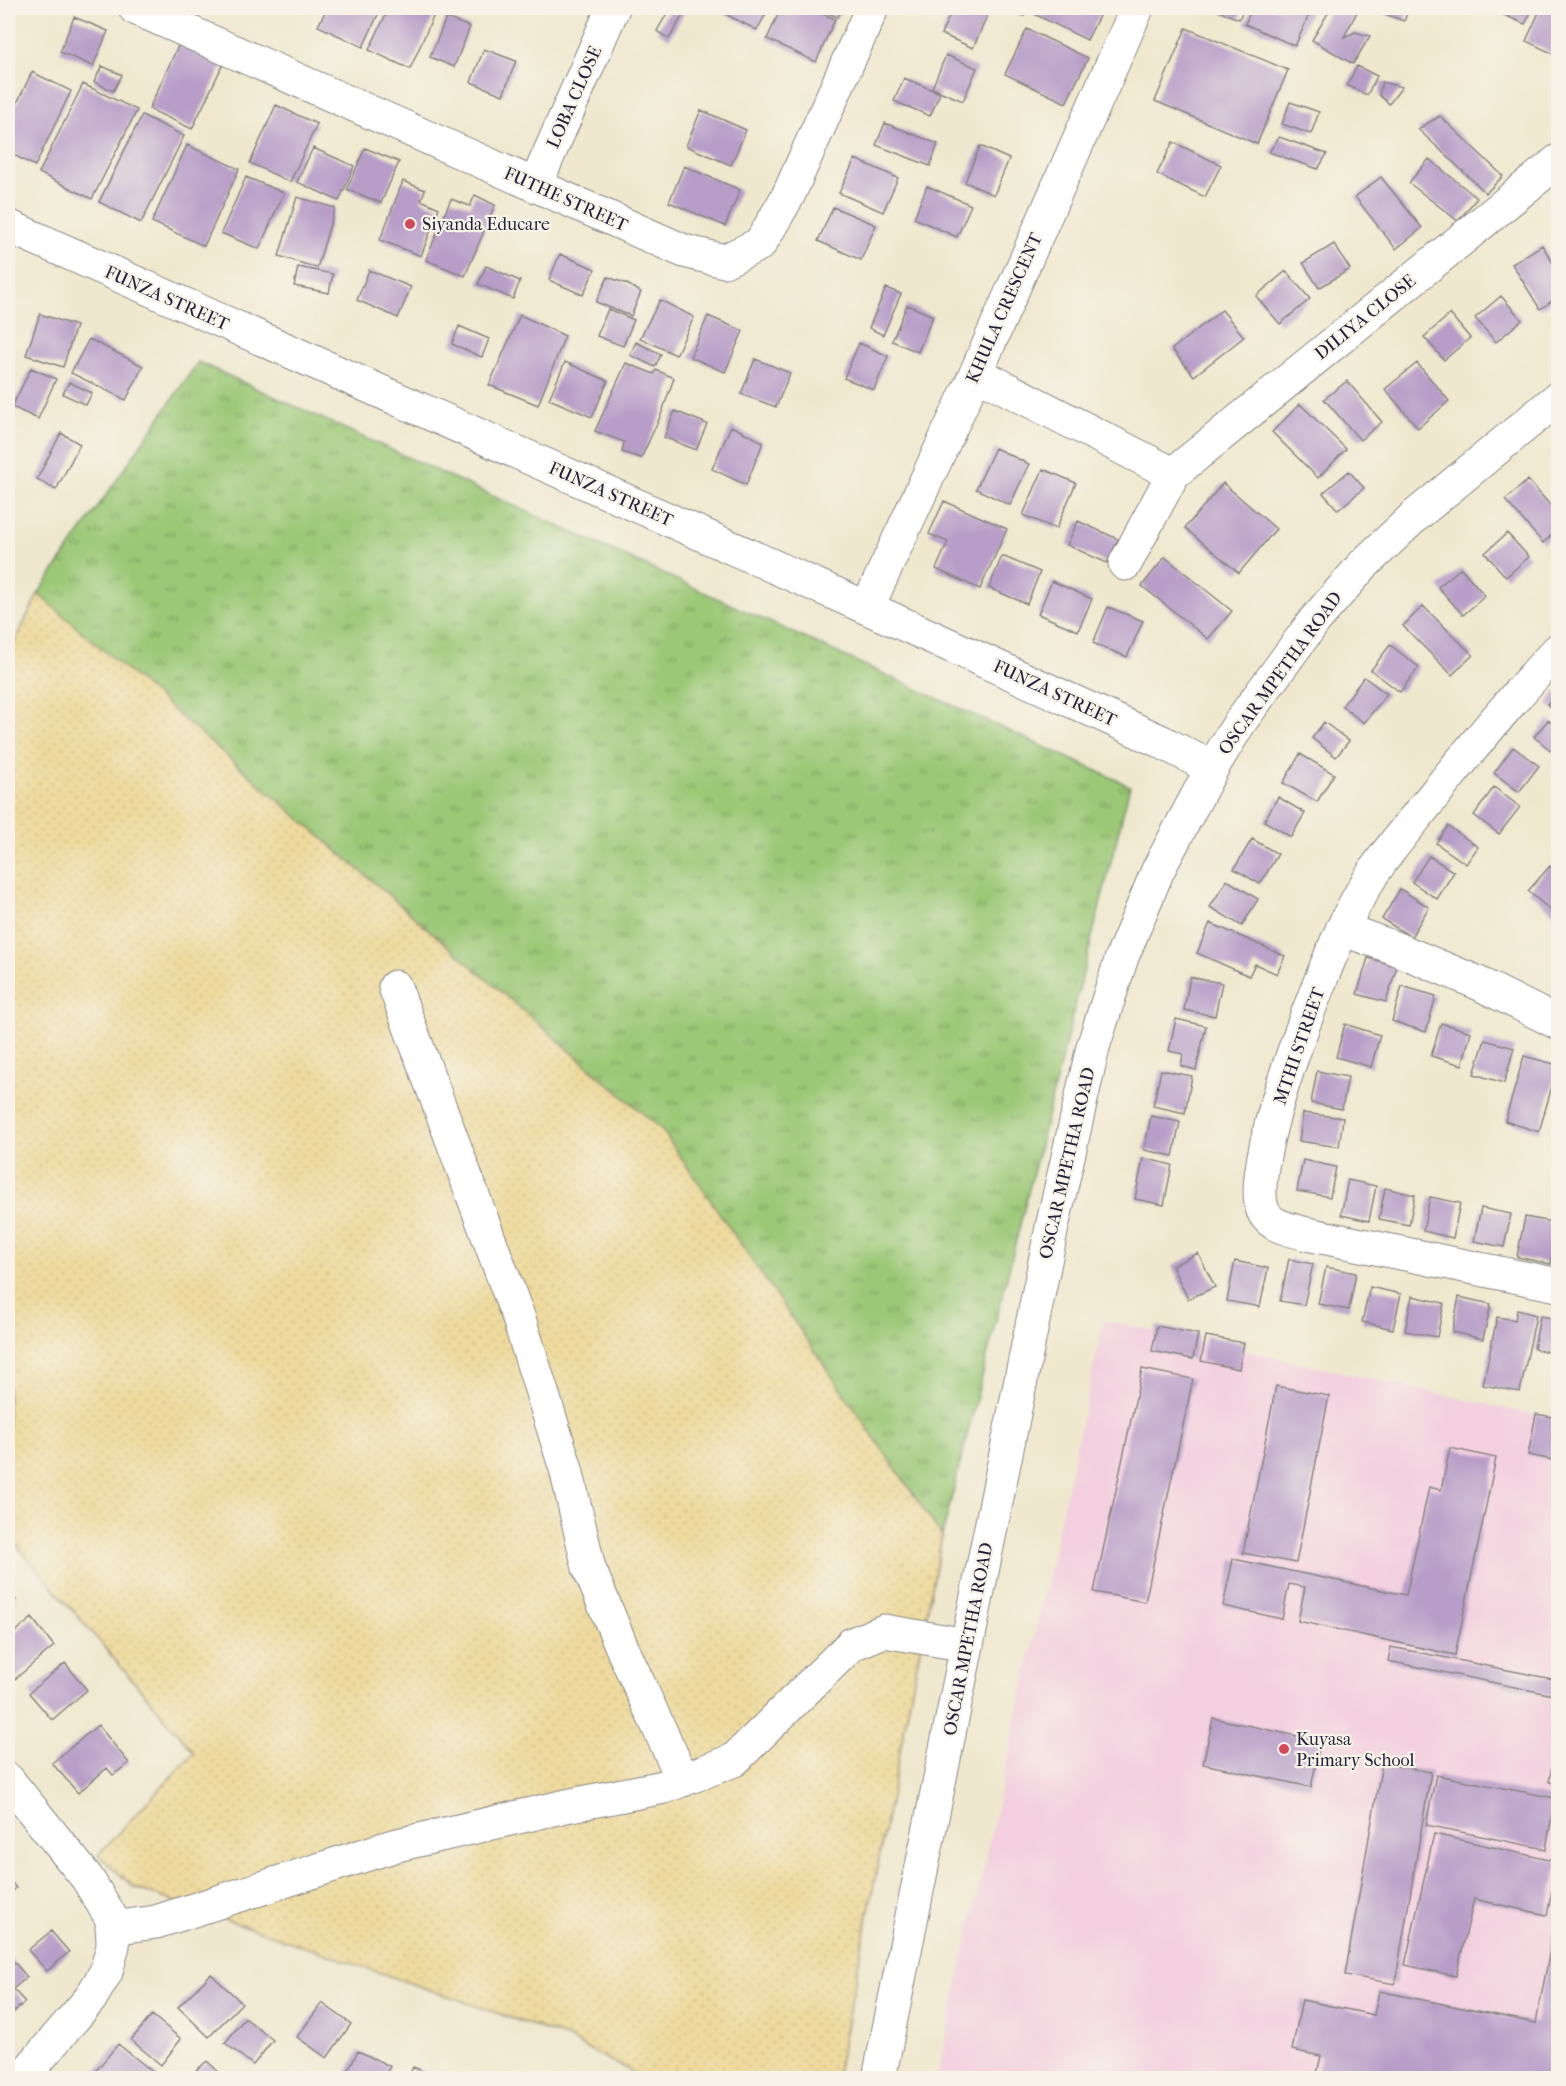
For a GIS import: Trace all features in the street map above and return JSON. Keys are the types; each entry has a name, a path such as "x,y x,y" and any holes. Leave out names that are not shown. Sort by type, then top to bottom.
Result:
{"street":[{"name":"FUTHE STREET","path":"135,8 684,251 723,261 760,244 788,196 872,8"},
{"name":"LOBA CLOSE","path":"536,186 613,8"},
{"name":"KHULA CRESCENT","path":"867,608 976,373 1137,8"},
{"name":"DILIYA CLOSE","path":"1125,564 1173,474 1558,161"},
{"name":"FUNZA STREET","path":"8,226 867,608 1162,742 1212,768"},
{"path":"976,373 1173,474"},
{"name":"OSCAR MPETHA ROAD","path":"879,2079 1041,1282 1093,1047 1114,979 1158,870 1212,768 1240,722 1336,593 1415,516 1558,398"},
{"name":"MTHI STREET","path":"1558,650 1482,736 1399,838 1376,870 1342,929 1299,1039 1270,1131 1260,1190 1262,1208 1266,1215 1270,1221 1282,1227 1558,1285"},
{"path":"1342,929 1476,982 1558,1023"},
{"path":"394,987 519,1319 566,1469 589,1568 623,1650 683,1780"},
{"path":"112,1928 156,1922 393,1846 566,1806 664,1787 683,1780 734,1760 852,1644 884,1630 967,1645"},
{"path":"8,1780 87,1878 112,1919 113,1946 106,1972 90,1999 22,2079"}],"shaded area":[{"name":"Kuyasa Primary School","path":"1104,1320 1558,1420 1558,2078 937,2078"}],"green space":[{"path":"198,362 1130,786 942,1536 662,1130 38,594"}],"sand":[{"path":"38,594 662,1130 942,1536 836,2078 644,2078 563,2036 135,1888 98,1855 194,1752 8,1535 8,656"}],"building":[{"path":"327,8 381,8 363,47 318,26"},
{"path":"389,8 437,8 410,69 369,50"},
{"path":"670,8 687,8 669,39 657,31"},
{"path":"713,8 769,8 757,30"},
{"path":"781,8 809,8 835,19 816,62 767,39"},
{"path":"814,8 842,8 838,17"},
{"path":"953,8 974,8 988,14 973,48 941,34"},
{"path":"1006,8 1028,8 1024,16"},
{"path":"1037,8 1103,8 1087,40 1034,14"},
{"path":"1211,8 1244,8 1239,19"},
{"path":"1252,8 1312,8 1295,46 1245,24"},
{"path":"1331,8 1347,8 1357,12 1344,37 1355,32 1370,36 1353,64 1312,40"},
{"path":"1368,8 1409,8 1404,21"},
{"path":"1488,8 1533,8 1525,24"},
{"path":"1541,8 1557,8 1558,56 1526,41"},
{"path":"74,17 108,31 93,66 60,52"},
{"path":"446,18 470,27 454,67 430,57"},
{"path":"1186,28 1288,70 1257,144 1155,101"},
{"path":"1027,29 1088,58 1066,103 1005,74"},
{"path":"179,44 223,64 192,129 149,109"},
{"path":"484,49 516,61 503,95 471,82"},
{"path":"946,55 977,68 963,101 932,88"},
{"path":"102,66 122,75 113,91 94,82"},
{"path":"1357,66 1377,76 1367,95 1347,85"},
{"path":"32,72 71,91 35,166 8,152 8,122"},
{"path":"904,78 940,93 930,116 894,101"},
{"path":"1382,82 1402,87 1389,104 1379,95"},
{"path":"83,84 137,110 92,199 39,173"},
{"path":"1290,102 1319,112 1311,134 1282,124"},
{"path":"276,105 317,124 290,182 250,163"},
{"path":"701,110 746,130 731,165 686,146"},
{"path":"142,115 184,136 141,223 99,202"},
{"path":"1440,116 1503,176 1486,193 1418,129"},
{"path":"885,123 938,144 930,166 876,145"},
{"path":"1279,137 1327,154 1318,169 1269,152"},
{"path":"1173,142 1221,165 1205,197 1157,174"},
{"path":"187,145 239,169 204,246 152,222"},
{"path":"980,146 1009,159 994,195 965,182"},
{"path":"313,148 354,166 339,201 297,182"},
{"path":"365,148 399,162 381,203 347,189"},
{"path":"855,159 898,178 883,212 839,193"},
{"path":"1429,159 1477,198 1458,221 1409,183"},
{"path":"684,166 740,190 725,226 669,202"},
{"path":"246,177 284,193 259,249 221,233"},
{"path":"1381,177 1422,228 1396,249 1355,197"},
{"name":"Siyanda Educare","path":"403,181 425,190 421,200 439,208 421,256 380,240"},
{"path":"927,186 971,205 957,237 914,218"},
{"path":"475,195 495,205 465,276 426,260 451,199 470,206"},
{"path":"297,197 335,208 317,268 279,256"},
{"path":"833,207 876,225 861,260 818,241"},
{"path":"1334,244 1350,269 1319,288 1303,263"},
{"path":"1542,245 1558,271 1558,297 1540,309 1512,264"},
{"path":"560,254 595,269 583,295 549,280"},
{"path":"486,266 520,281 513,299 478,284"},
{"path":"298,267 333,274 329,293 294,286"},
{"path":"369,270 411,287 398,318 357,300"},
{"path":"1286,271 1310,299 1280,324 1256,296"},
{"path":"608,277 641,292 631,316 596,302"},
{"path":"886,288 901,294 883,335 869,328"},
{"path":"1501,296 1522,320 1496,342 1475,318"},
{"path":"660,300 694,317 676,355 640,338"},
{"path":"907,305 933,316 918,352 892,341"},
{"path":"608,309 634,320 623,346 597,336"},
{"path":"1222,310 1244,337 1194,376 1172,349"},
{"path":"40,314 76,326 63,367 26,355"},
{"path":"1450,314 1470,338 1444,360 1424,337"},
{"path":"520,315 565,336 538,405 489,385"},
{"path":"708,316 743,331 725,372 690,357"},
{"path":"459,326 489,339 482,357 452,344"},
{"path":"89,339 143,366 126,400 71,373"},
{"path":"636,342 661,354 655,367 630,355"},
{"path":"859,343 888,356 874,390 844,378"},
{"path":"755,359 790,373 776,407 741,394"},
{"path":"565,362 608,381 592,417 549,399"},
{"path":"626,363 654,374 656,370 674,378 661,415 641,458 622,452 624,442 595,431"},
{"path":"1417,363 1449,401 1418,428 1385,389"},
{"path":"31,368 56,379 38,419 12,407"},
{"path":"1347,381 1382,422 1360,440 1324,399"},
{"path":"69,382 92,393 86,405 63,394"},
{"path":"1300,404 1346,449 1318,478 1272,432"},
{"path":"675,411 707,424 696,450 664,437"},
{"path":"731,426 763,442 746,485 712,469"},
{"path":"61,433 80,444 56,490 37,479"},
{"path":"995,448 1029,464 1010,505 976,489"},
{"path":"1043,469 1076,483 1056,529 1023,515"},
{"path":"1349,471 1364,488 1338,510 1323,493"},
{"path":"1528,480 1558,514 1558,529 1543,543 1505,500"},
{"path":"1223,483 1276,529 1239,573 1185,528"},
{"path":"944,501 1007,529 980,589 936,569 948,542 929,534"},
{"path":"1078,521 1118,539 1107,563 1067,545"},
{"path":"1507,533 1529,557 1506,577 1485,553"},
{"path":"1002,556 1040,572 1027,604 989,588"},
{"path":"1165,557 1232,611 1208,639 1142,586"},
{"path":"1461,568 1485,596 1463,615 1438,587"},
{"path":"1052,581 1092,599 1078,631 1038,614"},
{"path":"1423,606 1473,655 1452,675 1403,626"},
{"path":"1108,607 1143,621 1127,657 1093,643"},
{"path":"1390,645 1419,667 1400,692 1371,670"},
{"path":"1364,677 1387,694 1364,723 1342,706"},
{"path":"1558,690 1558,714 1547,704"},
{"path":"1548,720 1558,728 1558,756 1534,737"},
{"path":"1324,722 1349,741 1336,757 1312,738"},
{"path":"1513,747 1539,766 1519,792 1494,773"},
{"path":"1300,754 1334,774 1317,802 1283,783"},
{"path":"1494,787 1520,807 1499,834 1474,815"},
{"path":"1278,797 1305,813 1291,837 1264,821"},
{"path":"1448,826 1478,847 1466,864 1436,843"},
{"path":"1252,839 1278,854 1260,884 1234,869"},
{"path":"1429,856 1454,872 1437,899 1412,882"},
{"path":"1550,866 1558,873 1558,909 1555,914 1528,891"},
{"path":"1227,880 1258,899 1242,926 1210,907"},
{"path":"1400,889 1429,907 1411,937 1382,919"},
{"path":"1210,923 1285,956 1277,974 1255,964 1249,976 1197,953"},
{"path":"1368,958 1397,966 1386,1002 1357,994"},
{"path":"1190,977 1222,983 1215,1016 1184,1010"},
{"path":"1402,986 1436,996 1426,1032 1392,1021"},
{"path":"1176,1019 1206,1026 1196,1070 1181,1066 1183,1054 1169,1051"},
{"path":"1441,1023 1471,1032 1462,1065 1431,1056"},
{"path":"1345,1024 1380,1035 1371,1067 1336,1057"},
{"path":"1485,1040 1514,1048 1504,1083 1474,1074"},
{"path":"1524,1056 1558,1065 1539,1132 1505,1121"},
{"path":"1161,1070 1192,1076 1185,1113 1153,1106"},
{"path":"1317,1071 1348,1077 1342,1109 1311,1103"},
{"path":"1303,1113 1343,1118 1339,1147 1299,1141"},
{"path":"1151,1116 1180,1122 1173,1156 1144,1150"},
{"path":"1143,1158 1172,1165 1164,1205 1135,1199"},
{"path":"1303,1160 1336,1167 1330,1197 1297,1191"},
{"path":"1348,1180 1376,1186 1369,1221 1341,1215"},
{"path":"1385,1188 1415,1195 1409,1225 1379,1219"},
{"path":"1430,1197 1460,1203 1453,1238 1423,1231"},
{"path":"1481,1208 1511,1214 1504,1247 1474,1241"},
{"path":"1525,1217 1558,1223 1551,1264 1517,1257"},
{"path":"1198,1253 1215,1287 1188,1299 1172,1266"},
{"path":"1289,1259 1313,1264 1304,1305 1280,1301"},
{"path":"1235,1261 1268,1268 1260,1307 1227,1301"},
{"path":"1326,1267 1356,1273 1349,1310 1318,1304"},
{"path":"1370,1287 1401,1294 1393,1329 1362,1322"},
{"path":"1412,1296 1444,1303 1437,1337 1405,1331"},
{"path":"1459,1297 1491,1304 1483,1339 1452,1332"},
{"path":"1517,1310 1536,1315 1520,1392 1483,1385 1497,1317 1515,1320"},
{"path":"1540,1316 1558,1319 1558,1354 1534,1349"},
{"path":"1157,1326 1198,1334 1193,1359 1152,1351"},
{"path":"1206,1336 1244,1343 1239,1369 1201,1361"},
{"path":"1142,1369 1193,1379 1145,1602 1094,1592"},
{"path":"1276,1386 1329,1396 1296,1563 1243,1553"},
{"path":"1536,1414 1558,1418 1558,1461 1528,1455"},
{"path":"1450,1448 1496,1458 1455,1655 1298,1621 1305,1587 1289,1584 1282,1619 1223,1606 1233,1559 1406,1595 1429,1487 1441,1490"},
{"path":"8,1591 16,1600 8,1607"},
{"path":"32,1618 54,1646 8,1685 8,1638"},
{"path":"1391,1647 1558,1680 1558,1696 1388,1661"},
{"path":"65,1663 87,1690 52,1720 29,1693"},
{"path":"1213,1718 1321,1741 1311,1787 1203,1764"},
{"path":"98,1725 129,1763 113,1775 107,1768 78,1793 52,1763"},
{"path":"1558,1739 1558,1784 1549,1782"},
{"path":"1382,1763 1431,1772 1395,1984 1345,1975"},
{"path":"1436,1775 1555,1798 1546,1849 1426,1825"},
{"path":"1434,1834 1558,1862 1547,1915 1474,1899 1456,1976 1405,1965"},
{"path":"8,1878 16,1888 8,1896"},
{"path":"1557,1915 1558,2078 1316,2078 1321,2056 1292,2050 1302,2000 1374,2015 1379,1991 1536,2023"},
{"path":"51,1931 69,1952 47,1971 28,1950"},
{"path":"8,1955 27,1977 13,1989 25,2002 9,2016 8,2014"},
{"path":"211,1974 242,2003 209,2037 178,2007"},
{"path":"322,2003 351,2024 327,2058 297,2037"},
{"path":"152,2015 181,2039 161,2065 131,2040"},
{"path":"245,2018 273,2040 253,2065 225,2043"},
{"path":"118,2044 158,2076 156,2078 90,2078"},
{"path":"358,2051 390,2066 384,2078 344,2078"},
{"path":"207,2061 225,2078 188,2078"},
{"path":"413,2067 438,2078 408,2078"}],"place":[{"name":"Siyanda Educare","path":"410,224"},
{"name":"Kuyasa Primary School","path":"1284,1749"}]}
